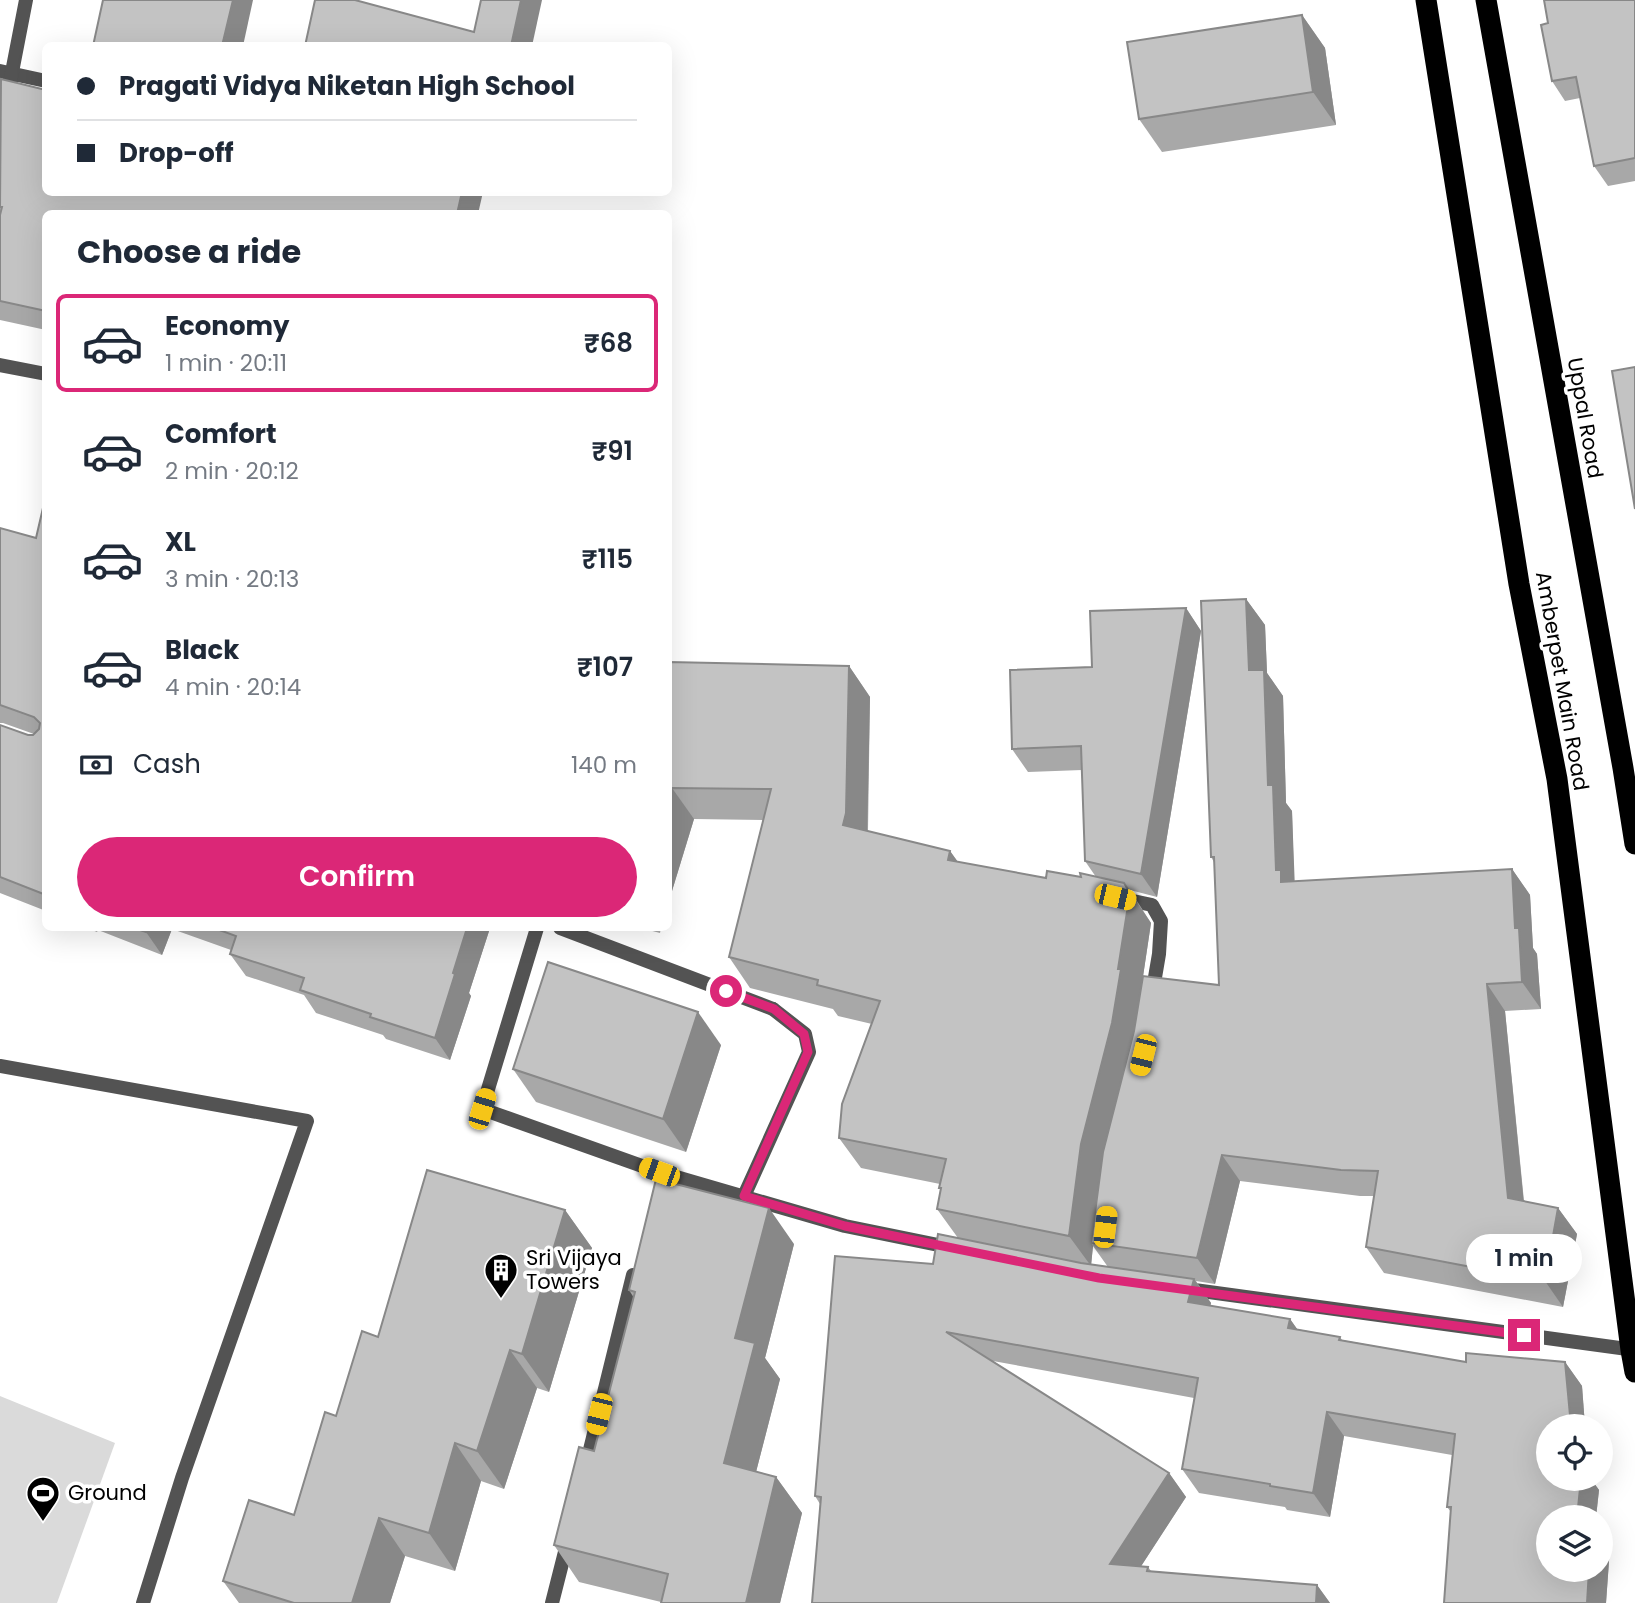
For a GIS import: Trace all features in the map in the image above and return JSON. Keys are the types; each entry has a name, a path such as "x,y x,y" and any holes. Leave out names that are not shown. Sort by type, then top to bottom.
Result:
{"highway":[{"name":"Amberpet Main Road","path":"1426,0 1519,584 1557,779 1635,1372"},
{"name":"Uppal Road","path":"1486,0 1629,767 1635,844"}],"street":[{"path":"6,110 6,73 26,0"},
{"path":"6,73 42,80"},
{"path":"0,365 42,373"},
{"path":"1102,894 1152,905 1161,921 1151,1004"},
{"path":"536,931 482,1109 657,1179 744,1196 845,1226 965,1250"},
{"path":"568,931 774,1009 804,1034 808,1052 744,1196"},
{"path":"0,1066 307,1121 182,1478 143,1603"},
{"path":"582,1482 635,1266"},
{"path":"1167,1287 1633,1350"},
{"path":"552,1603 572,1522"}],"shaded area":[{"name":"Ground","path":"0,1396 115,1443 57,1603 0,1603"}],"building":[{"path":"103,0 233,0 223,42 94,42"},
{"path":"315,0 355,0 474,32 481,0 521,0 512,42 306,42"},
{"path":"1544,0 1635,0 1635,158 1594,166 1576,77 1552,81 1541,25 1548,23"},
{"path":"1302,15 1313,92 1139,119 1127,42"},
{"path":"1,79 42,89 42,196 461,196 458,210 42,210 42,310 0,301"},
{"path":"1635,367 1635,509 1612,371"},
{"path":"42,512 42,893 0,877 0,725 33,735 39,729 40,723 34,717 0,705 0,528 36,538"},
{"path":"1246,599 1249,670 1264,670 1268,785 1273,785 1276,870 1281,870 1281,882 1512,869 1515,928 1519,928 1522,982 1487,984 1508,1198 1558,1208 1545,1281 1366,1247 1378,1171 1341,1170 1222,1155 1197,1258 1091,1243 1103,1152 1134,1031 1143,976 1219,985 1201,601"},
{"path":"1186,608 1141,874 1085,861 1081,746 1012,749 1010,670 1092,667 1090,611"},
{"path":"672,662 849,666 846,813 843,825 950,851 948,860 1046,878 1047,871 1081,877 1080,873 1124,883 1130,893 1118,969 1121,969 1112,1023 1081,1144 1069,1236 937,1209 946,1159 839,1138 842,1104 880,1001 817,985 818,980 729,957 771,789 672,788"},
{"path":"222,931 466,931 435,1038 300,990 304,978 230,954 236,936"},
{"path":"548,962 698,1012 663,1119 513,1069"},
{"path":"427,1170 565,1210 522,1354 510,1350 477,1451 455,1443 429,1533 379,1518 352,1603 294,1603 223,1581 249,1500 294,1515 325,1412 336,1416 362,1331 378,1337"},
{"path":"656,1179 769,1208 735,1338 755,1343 724,1463 776,1477 746,1603 661,1603 668,1574 554,1545 579,1447 594,1451 635,1292 629,1290"},
{"path":"938,1234 1081,1263 1194,1279 1188,1302 1290,1319 1288,1328 1340,1337 1339,1340 1466,1362 1466,1353 1565,1362 1570,1414 1536,1414 1536,1491 1580,1491 1578,1505 1536,1505 1536,1582 1588,1582 1587,1603 1444,1603 1451,1507 1447,1507 1455,1434 1327,1412 1313,1493 1182,1469 1198,1378 946,1332 1169,1473 1110,1564 1148,1567 1147,1571 1317,1585 1316,1603 812,1603 821,1497 815,1496 835,1256 933,1264"}],"place":[{"name":"Sri Vijaya Towers","path":"501,1300"},
{"name":"Ground","path":"43,1523"}],"route":[{"path":"726,991 774,1009 804,1034 808,1052 744,1196 845,1226 1099,1278 1524,1335"}]}
